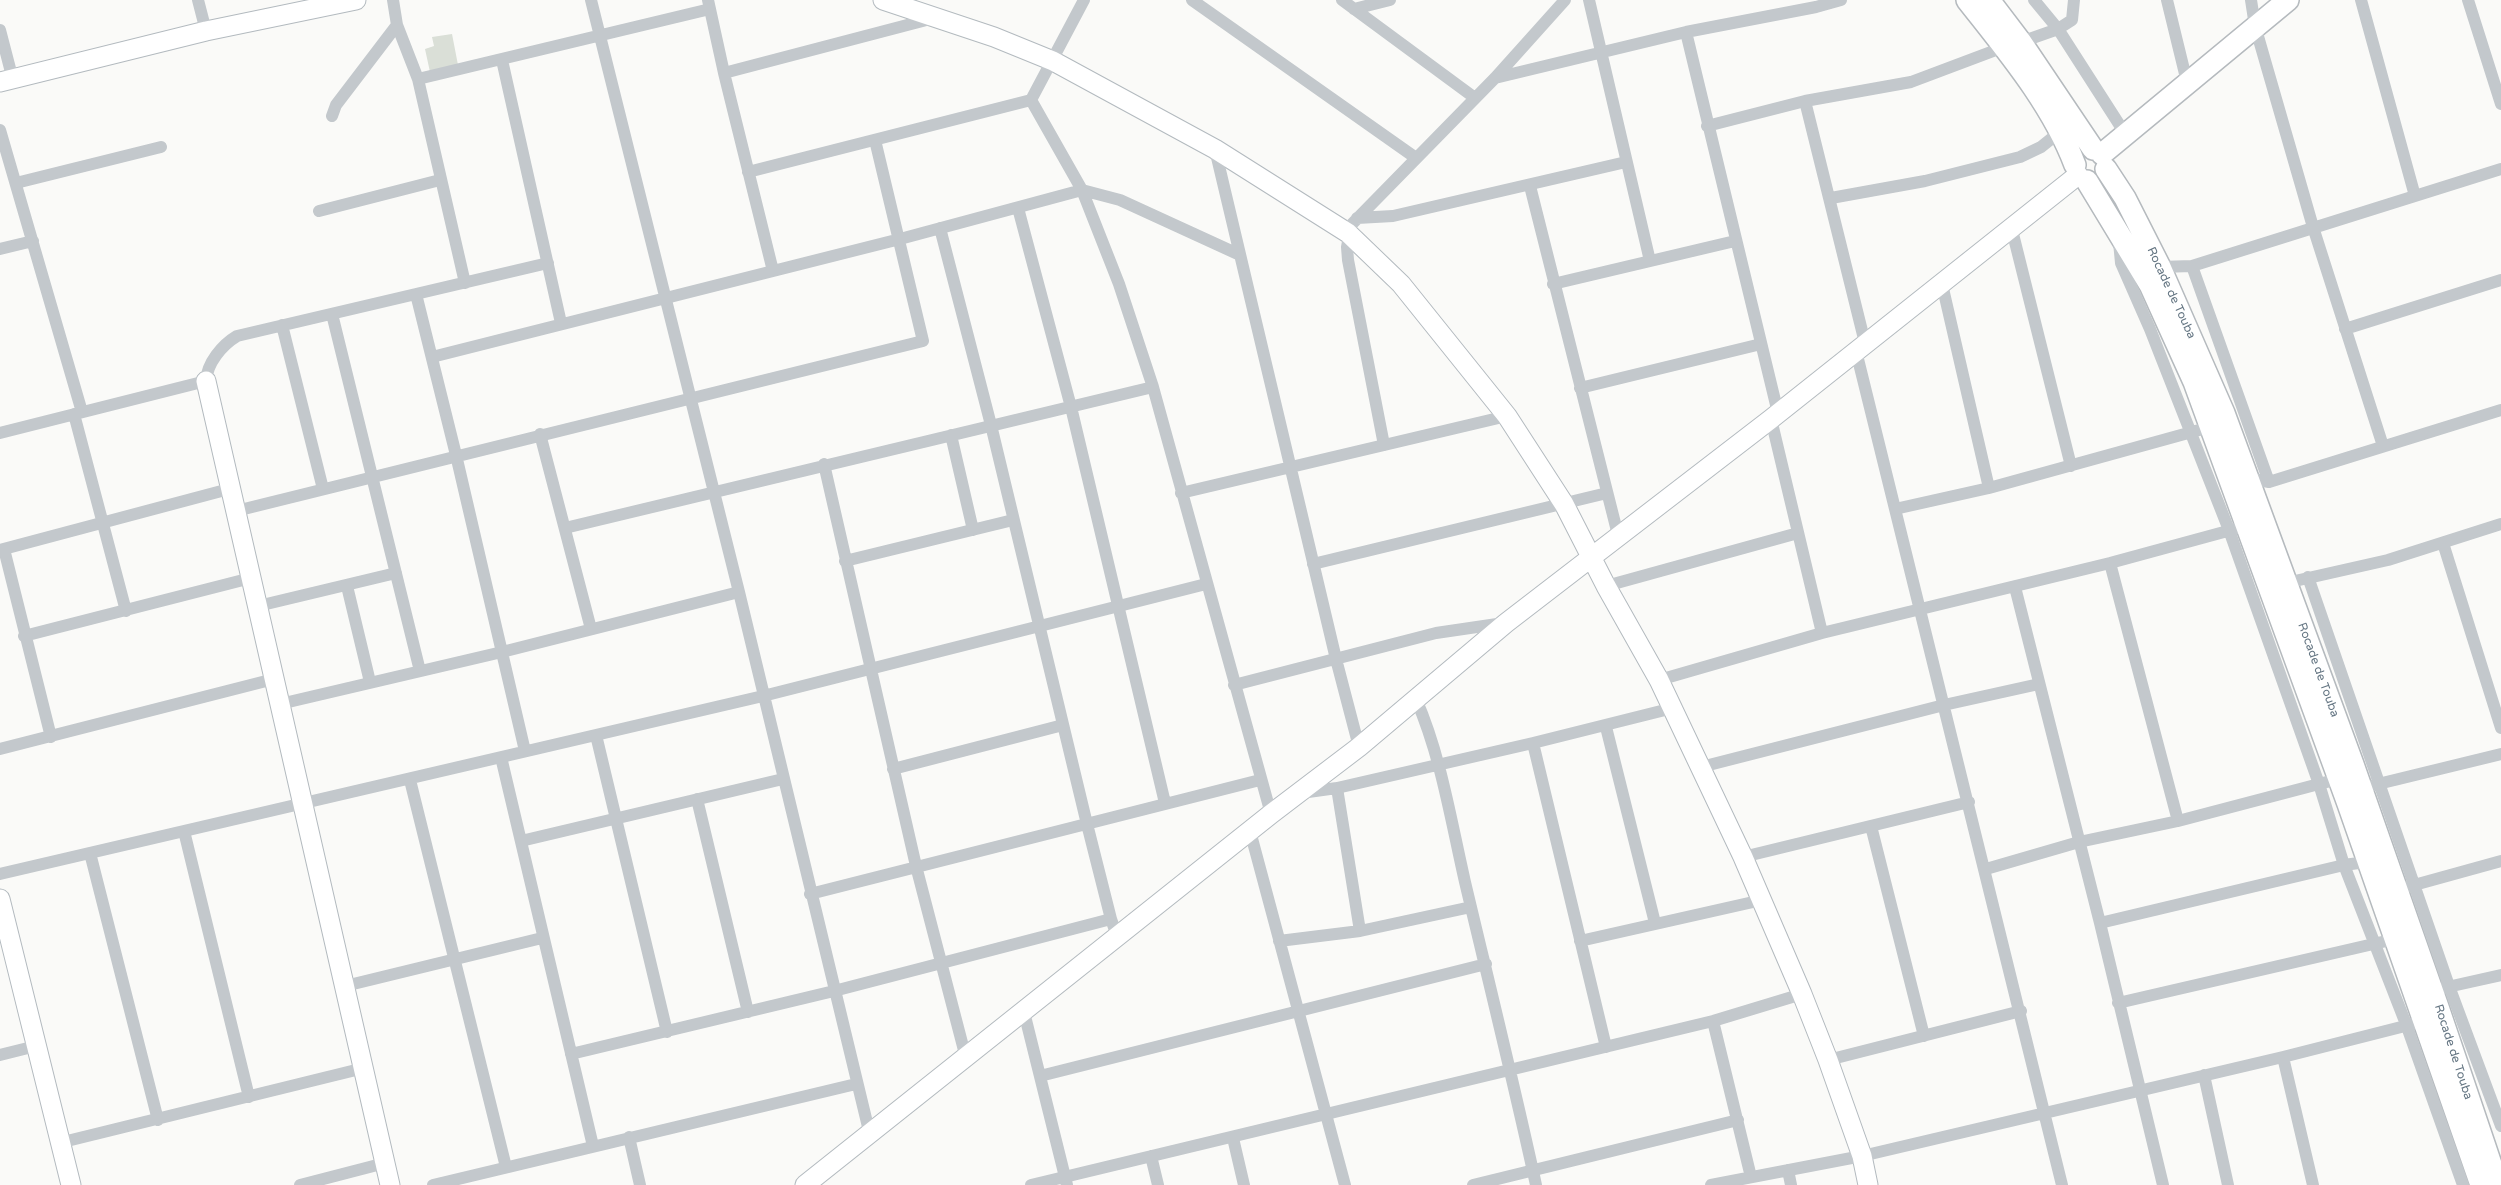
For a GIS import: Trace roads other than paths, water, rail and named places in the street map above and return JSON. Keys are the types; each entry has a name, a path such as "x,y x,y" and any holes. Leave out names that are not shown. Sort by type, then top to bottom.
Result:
{"main road":[{"name":"Rocade de Touba","path":"1967,0 2013,45 2100,158 2125,198 2160,267 2208,374 2286,583 2371,786 2441,989 2498,1185"},
{"name":"Rocade de Touba","path":"1989,0 2060,131 2080,174 2118,229 2150,285 2194,382 2200,430 2238,528 2272,601 2328,782 2366,862 2395,939 2415,1024 2482,1185"},
{"path":"2100,158 2087,150 2078,155 2080,174 2099,179 2100,158 2187,82 2288,0"}],"street":[{"path":"198,0 206,30"},
{"path":"0,30 6,81 206,30 356,0"},
{"path":"393,0 397,25 418,78 465,282"},
{"path":"591,0 739,592 810,894 870,1135"},
{"path":"748,172 1031,100 1084,0"},
{"path":"1192,0 1416,158"},
{"path":"1342,0 1475,98"},
{"path":"1354,9 1390,0"},
{"path":"1384,445 1348,260 1352,225 1495,78 1565,0"},
{"path":"1589,0 1650,261"},
{"path":"1495,78 1686,32 1816,7 1841,0"},
{"path":"2034,0 2058,29 2126,135"},
{"path":"1707,126 1805,101 1911,82 2058,29 2072,20 2074,0"},
{"path":"2167,0 2187,82"},
{"path":"2250,0 2255,26 2313,227 2383,446"},
{"path":"2361,0 2415,196"},
{"path":"2468,0 2495,65 2501,104"},
{"path":"891,1 1053,60 1215,149 1309,206 1352,225 1401,284 1507,416 1564,504 1606,586 1660,680 1743,857 1802,994 1862,1156 1868,1185"},
{"path":"418,78 600,36 709,4 724,73 773,270"},
{"path":"724,73 936,18"},
{"path":"332,116 336,106 397,25"},
{"path":"1686,32 1760,344 1798,533 1822,633"},
{"path":"502,60 561,323"},
{"path":"1031,100 1082,190 1119,284 1153,387 1260,780 1271,814"},
{"path":"1805,101 1831,198 1895,509 1918,609 1986,869 2062,1185"},
{"path":"0,130 33,241 78,413 103,524 126,611"},
{"path":"1831,198 1925,181 2020,157 2041,148 2060,131"},
{"path":"236,511 456,454 923,341 876,140"},
{"path":"16,184 161,147"},
{"path":"1215,149 1336,659 1359,747"},
{"path":"1352,225 1530,186 1626,162"},
{"path":"2160,267 2192,266 2501,169"},
{"path":"805,1185 1296,794 1359,747 1506,623 1774,416 1942,284 2011,226 2080,174"},
{"path":"318,211 440,180"},
{"path":"1530,186 1618,536"},
{"path":"432,357 900,239 1082,190 1120,200 1240,255"},
{"path":"1018,208 1071,407 1165,803"},
{"path":"2011,226 2071,466"},
{"path":"940,228 991,426 1087,824 1111,919 1118,936"},
{"path":"0,249 33,241"},
{"path":"1554,284 1735,242"},
{"path":"390,1185 230,489 206,381 208,368 230,340 237,336 548,263"},
{"path":"2192,266 2268,482"},
{"path":"2345,329 2501,280"},
{"path":"1942,284 1989,488"},
{"path":"416,294 456,454 525,751"},
{"path":"332,314 420,671"},
{"path":"282,325 323,489"},
{"path":"1580,388 1760,344"},
{"path":"0,433 206,381"},
{"path":"565,528 824,464 1153,387"},
{"path":"2247,478 2268,482 2501,410"},
{"path":"1181,493 1507,416"},
{"path":"1895,509 1989,488 2200,430"},
{"path":"540,434 591,629"},
{"path":"951,435 973,530"},
{"path":"824,464 916,866 966,1058"},
{"path":"51,737 2,550 230,489"},
{"path":"1314,564 1607,493"},
{"path":"845,561 1013,520"},
{"path":"2286,583 2388,560 2501,524"},
{"path":"1660,680 1822,633 2110,563 2238,528"},
{"path":"1606,586 1798,533"},
{"path":"2443,543 2501,728"},
{"path":"2110,563 2178,821"},
{"path":"258,606 396,573"},
{"path":"2308,577 2371,786 2501,754"},
{"path":"24,636 251,578"},
{"path":"0,874 410,780 525,751 763,696 1206,584"},
{"path":"347,586 370,682"},
{"path":"2014,587 2100,923 2162,1185"},
{"path":"280,704 502,652 739,592"},
{"path":"1234,685 1436,633 1506,623"},
{"path":"0,749 274,679"},
{"path":"1701,767 1944,705 2039,684"},
{"path":"1416,699 1425,719 1437,764 1486,964 1536,1185"},
{"path":"1296,794 1337,788 1606,726 1673,708"},
{"path":"894,770 1063,725"},
{"path":"1606,726 1655,923"},
{"path":"596,735 667,1032"},
{"path":"1533,743 1606,1047"},
{"path":"501,758 542,938 593,1146"},
{"path":"521,841 783,779"},
{"path":"410,780 506,1167"},
{"path":"810,894 1260,780"},
{"path":"1986,869 2079,842 2178,821 2328,782 2344,865 2374,943 2415,1024 2463,1185"},
{"path":"1337,788 1360,931"},
{"path":"697,799 748,1012"},
{"path":"1743,857 1969,802"},
{"path":"1871,826 1924,1036"},
{"path":"184,831 249,1098"},
{"path":"1250,831 1344,1185"},
{"path":"90,852 158,1120"},
{"path":"2407,888 2501,861"},
{"path":"2100,923 2344,865 2366,862"},
{"path":"0,899 59,1144 71,1185"},
{"path":"1580,941 1762,900"},
{"path":"1279,941 1360,931 1471,907"},
{"path":"571,1054 834,991 1111,919"},
{"path":"345,986 542,938"},
{"path":"2118,1003 2395,939"},
{"path":"1040,1076 1486,964"},
{"path":"2501,975 2441,989 2501,1126"},
{"path":"1031,1185 1066,1181 1151,1156 1233,1138 1713,1021 1802,994"},
{"path":"1828,1060 2021,1011"},
{"path":"1024,1012 1066,1181"},
{"path":"1713,1021 1751,1176"},
{"path":"1711,1185 1862,1156 2045,1114 2415,1024"},
{"path":"0,1055 36,1046"},
{"path":"2283,1057 2313,1185"},
{"path":"59,1144 364,1068"},
{"path":"2204,1075 2228,1185"},
{"path":"433,1185 856,1084"},
{"path":"1473,1185 1533,1172 1738,1120"},
{"path":"629,1137 640,1185"},
{"path":"1233,1138 1244,1185"},
{"path":"1151,1156 1158,1185"},
{"path":"300,1185 385,1163"},
{"path":"1788,1170 1791,1185"}]}
